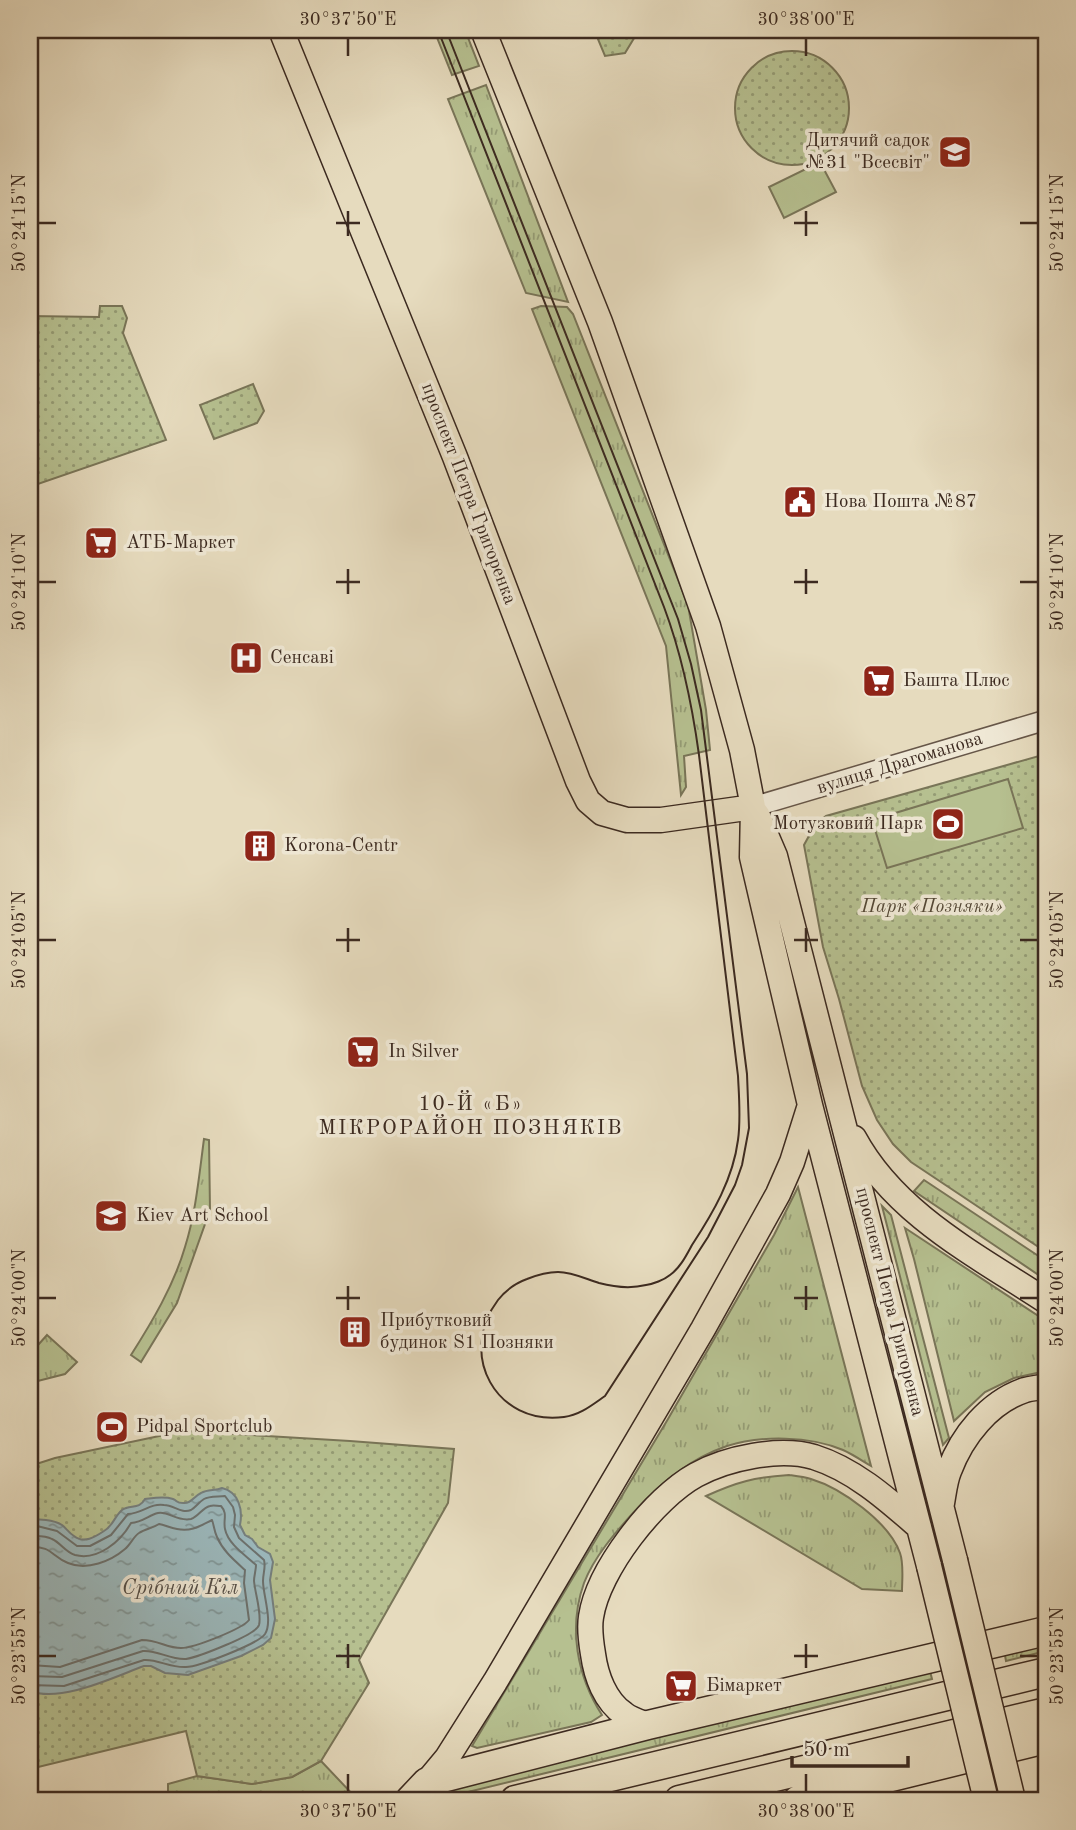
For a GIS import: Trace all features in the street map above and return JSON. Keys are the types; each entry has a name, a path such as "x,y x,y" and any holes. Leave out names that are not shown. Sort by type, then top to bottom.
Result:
{"highway":[{"path":"419,1791 648,1725 1046,1631"},
{"path":"515,1800 1046,1672"},
{"path":"679,1800 1046,1712"},
{"path":"798,1800 1046,1739"}],"main road":[{"name":"проспект Петра Григоренка","path":"281,30 455,457 578,781 588,801 603,813 627,820 660,820 754,807"},
{"name":"проспект Петра Григоренка","path":"483,30 600,321 708,626 738,735 754,807 775,856 955,1560 1013,1800"},
{"name":"проспект Петра Григоренка","path":"754,807 752,858 810,1105 929,1566 986,1800"},
{"path":"419,1791 447,1758 495,1682 703,1329 778,1194 810,1105"},
{"path":"840,1113 863,1155 900,1199 926,1222 1046,1301"},
{"path":"941,1507 948,1472 961,1444 983,1416 1003,1400 1025,1390 1046,1386"},
{"path":"648,1725 625,1715 599,1681 591,1640 591,1618 598,1590 610,1566 671,1492 696,1475 728,1462 757,1455 790,1452 837,1466 879,1493 919,1527"}],"street":[{"name":"вулиця Драгоманова","path":"754,807 1046,720"}],"green space":[{"path":"434,30 465,30 479,66 452,75"},
{"path":"639,30 625,53 605,56 595,32"},
{"path":"792,51 814,55 833,67 845,86 849,108 845,130 833,149 814,161 792,165 770,161 751,149 739,130 735,108 739,86 751,67 770,55"},
{"path":"486,85 568,302 526,293 448,99"},
{"path":"820,162 836,192 784,218 769,187"},
{"path":"100,306 122,306 127,318 123,333 166,440 35,485 30,470 30,316 99,317"},
{"path":"541,306 567,307 573,314 688,605 710,750 684,756 686,787 681,795 666,646 532,309"},
{"path":"253,384 264,411 257,423 214,439 200,405"},
{"name":"Парк «Позняки»","path":"1046,754 1046,1252 911,1162 893,1144 877,1120 862,1086 823,947 804,845 815,825 826,816"},
{"name":"Мотузковий Парк","path":"1008,779 1023,828 887,868 872,820"},
{"path":"204,1139 209,1140 210,1210 177,1303 141,1362 131,1355 162,1303 180,1261 195,1207"},
{"path":"924,1180 1046,1261 1046,1280 914,1191"},
{"path":"798,1187 871,1466 830,1445 770,1439 740,1442 713,1451 676,1473 653,1492 619,1529 599,1555 584,1583 577,1617 578,1651 586,1684 602,1715 591,1722 477,1748 472,1746 668,1419 774,1235"},
{"path":"882,1206 891,1215 949,1438 943,1445"},
{"path":"905,1228 1046,1321 1046,1371 1014,1378 985,1392 954,1421"},
{"path":"47,1335 77,1362 65,1374 30,1383 30,1354"},
{"path":"183,1431 454,1449 448,1503 359,1660 369,1683 321,1761 292,1777 252,1784 197,1776 186,1731 30,1769 30,1466 55,1458"},
{"path":"789,1475 823,1483 875,1518 900,1553 902,1591 862,1589 706,1496 746,1481"},
{"path":"1046,1640 1046,1651 1006,1661 1004,1650"},
{"path":"929,1667 932,1679 428,1800 446,1787"},
{"path":"321,1761 357,1799 172,1800 168,1794 168,1784 197,1776 252,1784 292,1777"}],"water":[{"name":"Срібний Кіл","path":"222,1488 232,1493 239,1502 240,1525 245,1535 270,1554 273,1562 270,1580 275,1619 271,1638 241,1656 188,1675 165,1673 151,1666 144,1666 72,1691 43,1694 30,1691 30,1521 55,1522 78,1538 86,1540 107,1529 122,1510 140,1505 145,1499 166,1498 186,1503 199,1494"}],"tram line":[{"path":"438,30 676,643 690,698 699,755 738,1076 739,1132 732,1168 714,1208 674,1272 655,1283 628,1287 605,1284 563,1272 543,1274 507,1290 486,1321 481,1342 483,1363 490,1382 502,1398 519,1410 540,1417 564,1417 581,1412 605,1396 708,1237 735,1185 742,1165 749,1128 747,1074 701,710 691,664 678,619 446,30"}],"place":[{"name":"Дитячий садок №31 \"Всесвіт\"","path":"955,152"},
{"name":"Нова Пошта №87","path":"800,502"},
{"name":"АТБ-Маркет","path":"101,543"},
{"name":"Сенсаві","path":"246,658"},
{"name":"Башта Плюс","path":"879,681"},
{"name":"Мотузковий Парк","path":"948,824"},
{"name":"Korona-Centr","path":"260,846"},
{"name":"In Silver","path":"363,1052"},
{"name":"Kiev Art School","path":"111,1216"},
{"name":"Прибутковий будинок S1 Позняки","path":"355,1332"},
{"name":"Pidpal Sportclub","path":"112,1427"},
{"name":"Бімаркет","path":"681,1686"}],"district":[{"name":"10-Й «Б» МІКРОРАЙОН ПОЗНЯКІВ","path":"471,1116"}]}
